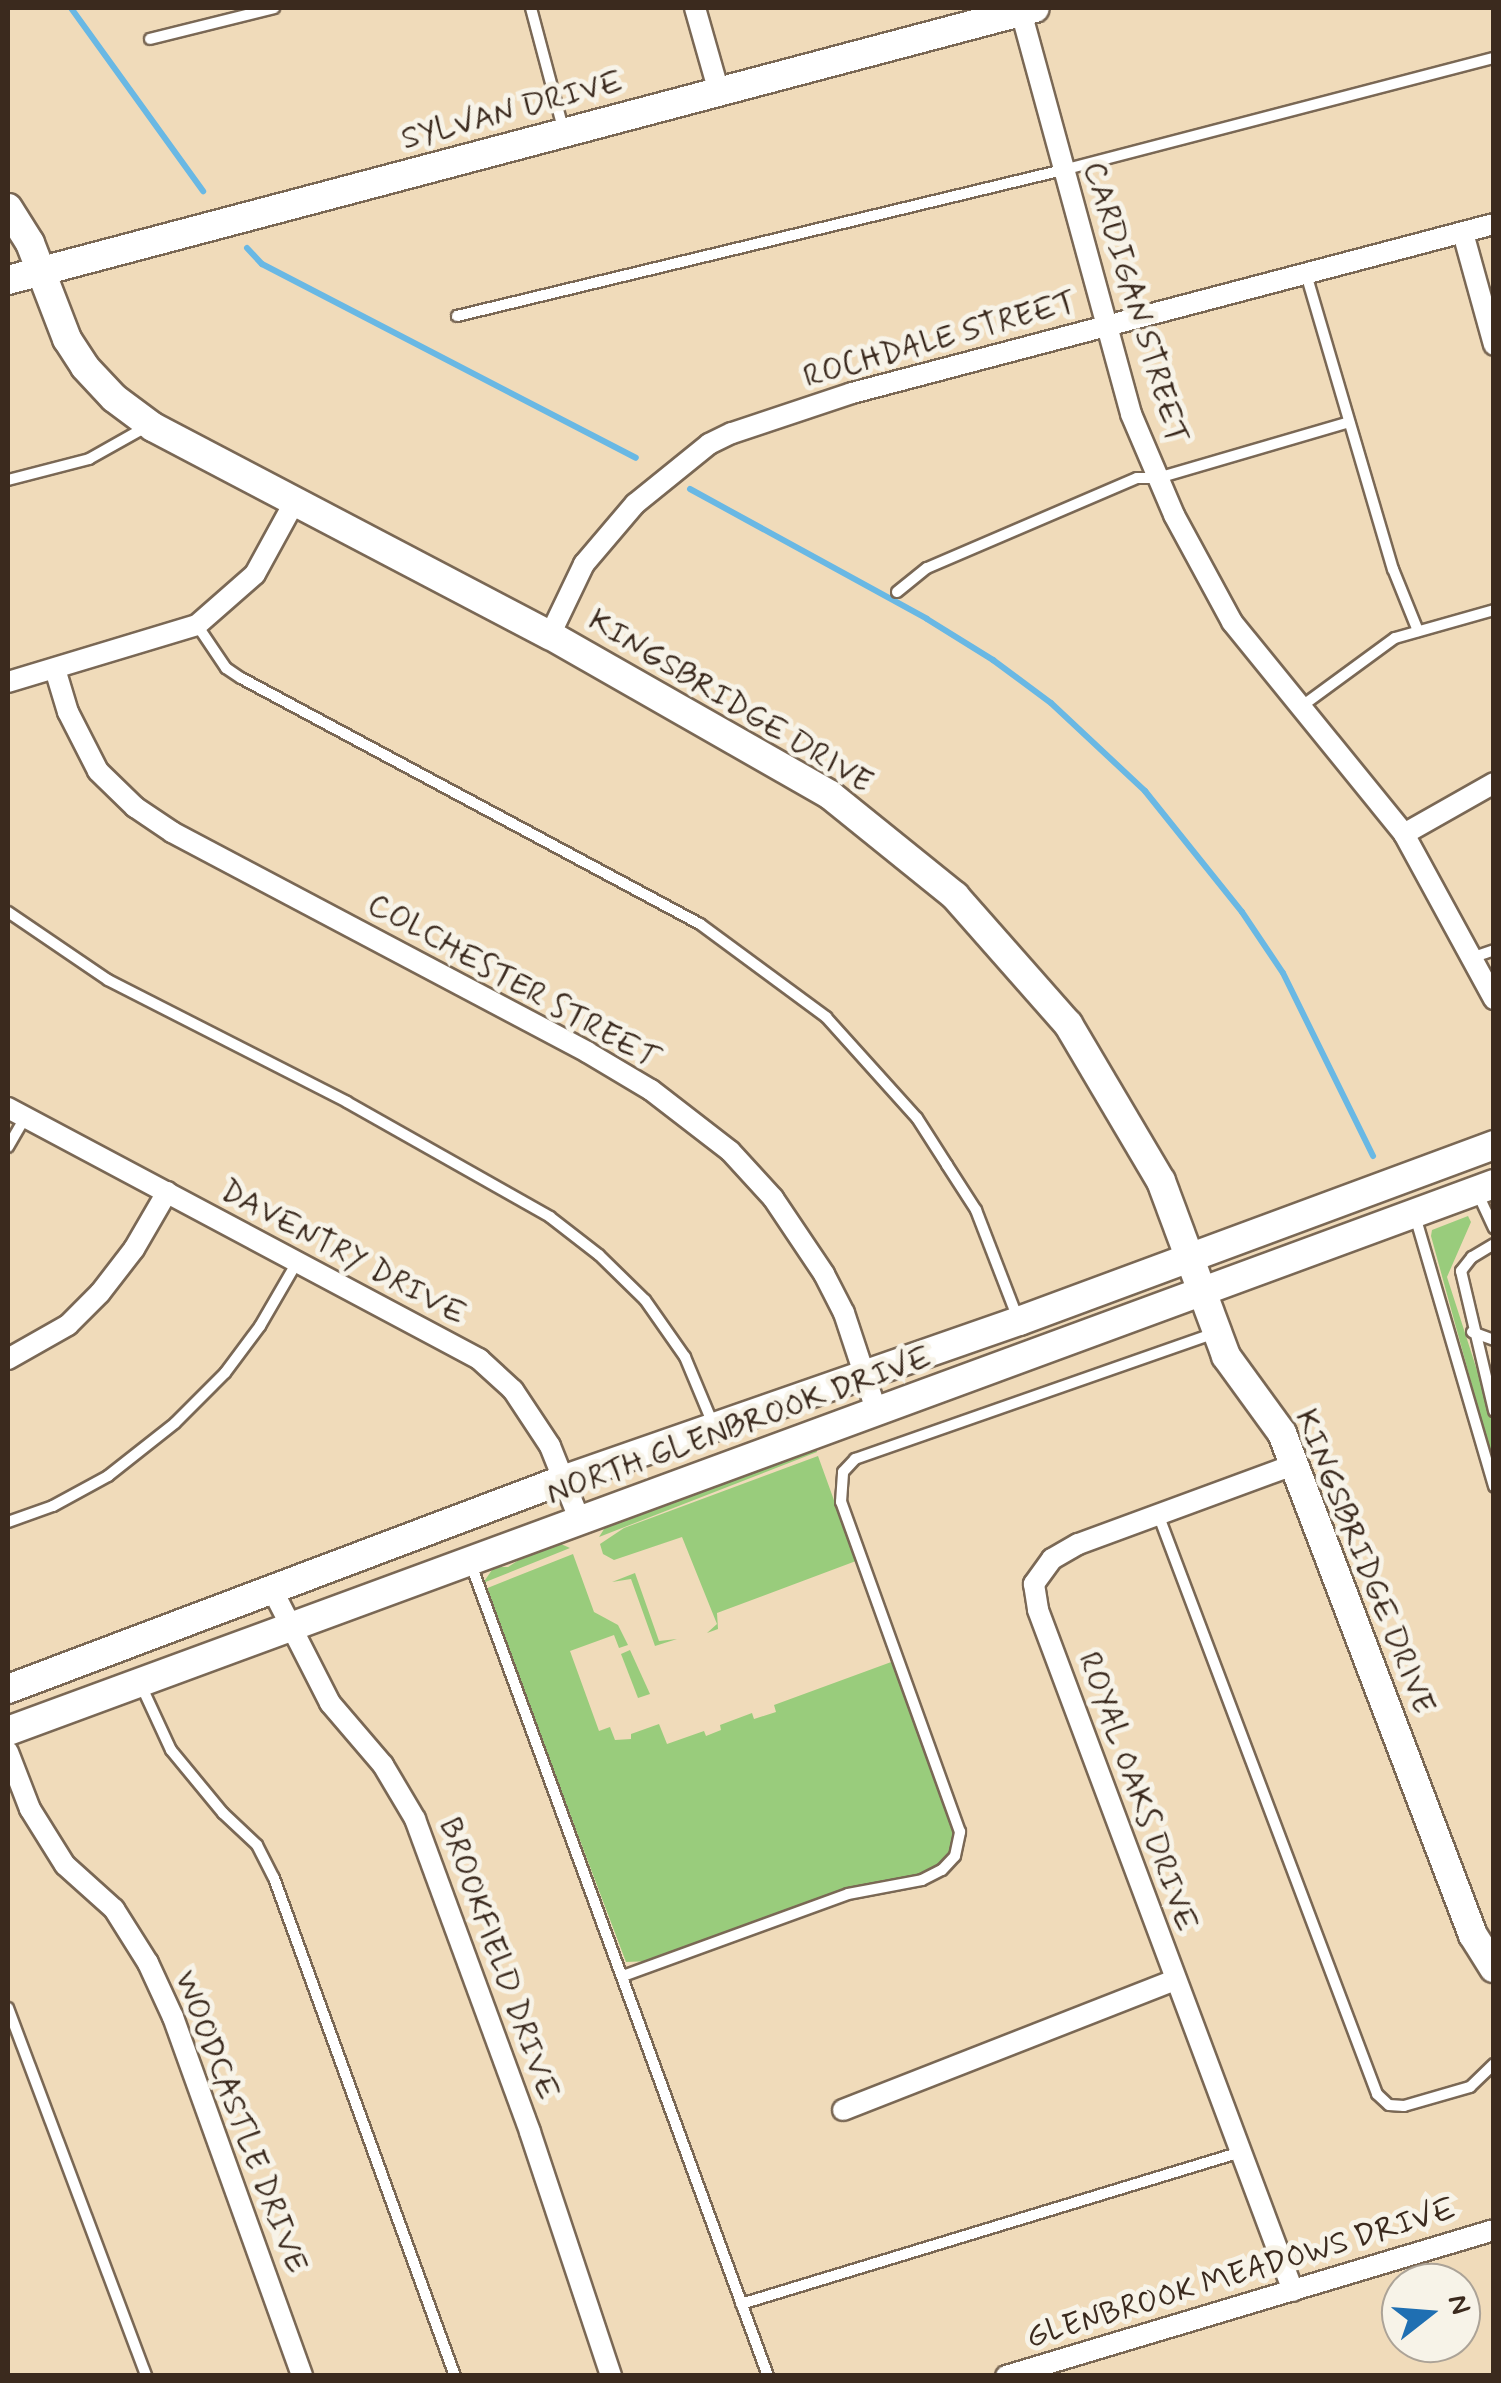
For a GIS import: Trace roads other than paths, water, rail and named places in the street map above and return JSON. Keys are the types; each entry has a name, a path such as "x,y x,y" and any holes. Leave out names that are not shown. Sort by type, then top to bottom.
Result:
{"street":[{"path":"695,8 719,92"},
{"name":"SYLVAN DRIVE","path":"8,280 1025,9"},
{"name":"CARDIGAN STREET","path":"1025,9 1104,324 1131,414 1158,478 1232,622 1404,834 1494,999"},
{"name":"KINGSBRIDGE DRIVE","path":"8,208 41,271 67,339 85,368 150,425 550,635 830,796 955,896 1068,1024 1161,1182 1215,1333 1239,1375 1269,1410 1472,1935 1494,1968"},
{"name":"ROCHDALE STREET","path":"550,635 584,564 656,483 708,444 852,393 1494,224"},
{"path":"1463,233 1494,346"},
{"path":"8,682 198,625 254,574 296,499"},
{"name":"COLCHESTER STREET","path":"55,670 68,712 98,771 135,807 214,855 588,1052 651,1090 730,1151 773,1198 824,1274 878,1413"},
{"path":"1404,834 1494,783"},
{"name":"DAVENTRY DRIVE","path":"16,1112 479,1359 513,1390 550,1446 580,1521"},
{"name":"NORTH GLENBROOK DRIVE","path":"8,1689 564,1479 1019,1321 1494,1145"},
{"name":"NORTH GLENBROOK DRIVE","path":"8,1732 878,1413 1414,1210 1485,1187"},
{"path":"8,1359 68,1325 100,1293 134,1249 167,1192"},
{"name":"ROYAL OAKS DRIVE","path":"1293,1464 1078,1544 1052,1559 1034,1584 1038,1610 1294,2290"},
{"name":"BROOKFIELD DRIVE","path":"272,1591 330,1703 383,1765 415,1819 530,2132 611,2376"},
{"name":"WOODCASTLE DRIVE","path":"8,1752 30,1810 65,1865 114,1910 148,1963 173,2017 302,2376"},
{"path":"843,2110 1175,1980"},
{"name":"GLENBROOK MEADOWS DRIVE","path":"1006,2376 1494,2230"}],"lane":[{"path":"150,39 274,8"},
{"path":"530,8 564,134"},
{"path":"457,316 1063,170 1494,58"},
{"path":"1306,273 1393,570 1418,632"},
{"path":"897,592 927,568 1136,478 1158,478 1350,422"},
{"path":"8,480 89,459 150,425"},
{"path":"1301,707 1395,638 1494,610"},
{"path":"198,625 226,668 241,678 700,924 826,1017 917,1118 948,1165 976,1210 1019,1321"},
{"path":"8,912 108,980 347,1102 550,1217 599,1254 644,1300 685,1357 713,1425"},
{"path":"1471,958 1494,950"},
{"path":"8,1147 16,1112"},
{"path":"1485,1187 1494,1228"},
{"path":"1414,1210 1438,1280 1494,1487"},
{"path":"1494,1244 1472,1257 1461,1271 1472,1332 1494,1411"},
{"path":"8,1522 53,1506 108,1476 176,1423 226,1373 260,1326 296,1264"},
{"path":"1472,1332 1494,1340"},
{"path":"623,1976 848,1894 922,1880 942,1870 955,1856 960,1832 842,1502 843,1472 855,1459 1215,1333"},
{"path":"1158,1514 1378,2094 1389,2105 1404,2106 1470,2087 1494,2064"},
{"path":"470,1561 768,2376"},
{"path":"140,1682 172,1750 223,1812 257,1845 274,1878 455,2376"},
{"path":"8,2008 146,2376"},
{"path":"741,2304 1241,2152"}],"waterway":[{"path":"71,8 203,191"},
{"path":"247,248 262,264 636,458"},
{"path":"690,489 927,619 993,660 1051,703 1145,791 1242,912 1283,973 1373,1156"}]}
